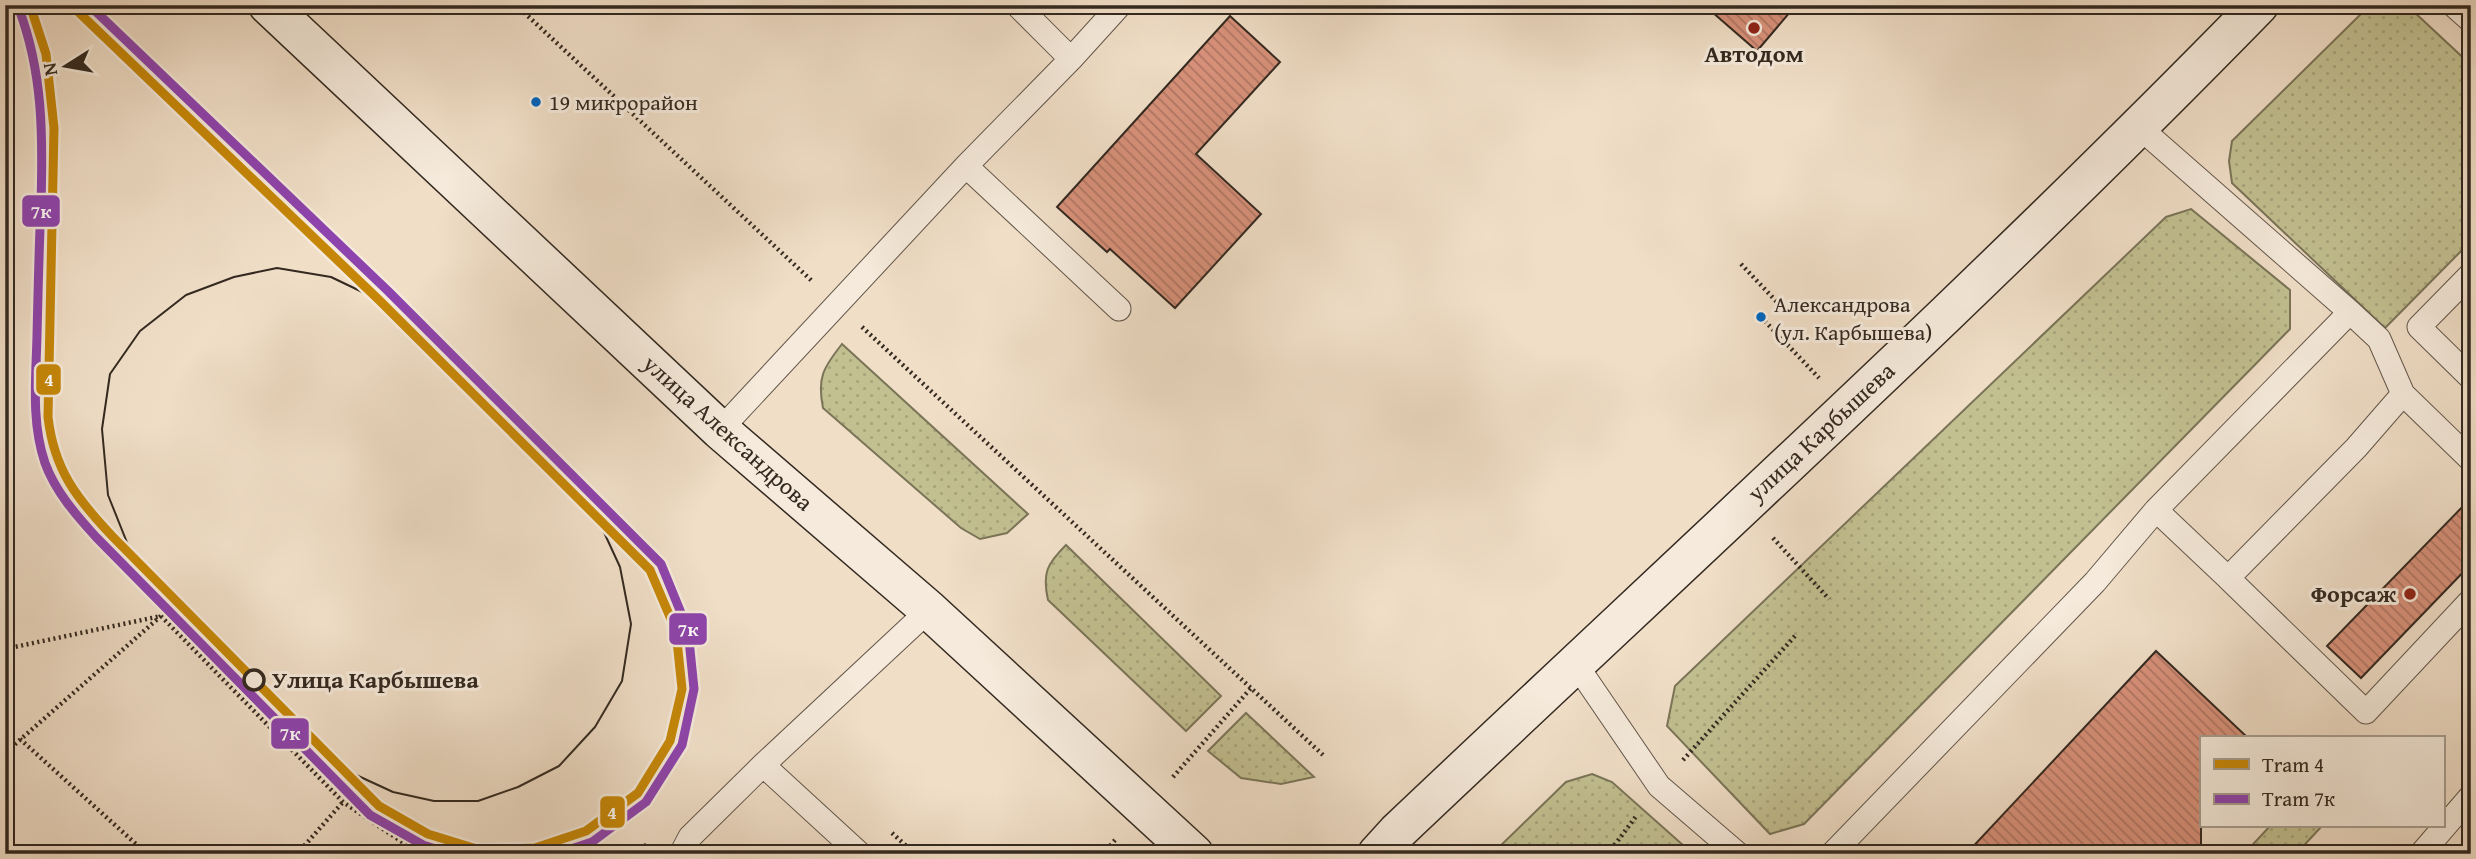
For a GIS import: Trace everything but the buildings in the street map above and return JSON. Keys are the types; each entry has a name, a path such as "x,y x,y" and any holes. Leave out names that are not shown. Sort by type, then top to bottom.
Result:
{"main road":[{"name":"улица Александрова","path":"268,5 720,430 929,610 1194,854"},
{"name":"улица Карбышева","path":"1377,854 2139,127 2259,5"}],"lane":[{"path":"1017,5 1072,59"},
{"path":"720,430 1120,5"},
{"path":"2454,5 2471,21"},
{"path":"2139,127 2379,340 2403,394 2471,460"},
{"path":"966,166 1119,309"},
{"path":"2471,274 2419,327 2471,378"},
{"path":"1832,854 2095,582 2156,510 2350,313"},
{"path":"2228,578 2356,448 2403,394"},
{"path":"2156,510 2366,712 2471,600"},
{"path":"681,854 690,837 763,765 929,610"},
{"path":"1575,663 1659,786 1738,854"},
{"path":"763,765 860,854"},
{"path":"2444,827 2471,796"},
{"path":"2421,854 2443,828"}],"path":[{"path":"516,5 1323,755"},
{"path":"1741,264 1777,302"},
{"path":"1762,317 1847,408"},
{"path":"1742,506 1829,600"},
{"path":"5,649 161,616"},
{"path":"5,753 161,616"},
{"path":"161,616 343,802 420,854"},
{"path":"1608,854 1659,786 1795,636"},
{"path":"1103,854 1251,688"},
{"path":"19,739 148,854"},
{"path":"298,854 343,802"}],"shaded area":[{"path":"2388,7 2413,11 2471,65 2471,241 2385,328 2232,183 2229,161 2232,141 2367,8"},
{"path":"2191,209 2290,290 2290,329 1804,824 1770,834 1667,726 1675,686 2166,217"},
{"path":"842,344 1028,514 1007,533 980,539 961,528 823,408 823,374"},
{"path":"1066,545 1221,696 1186,731 1048,600 1046,576 1050,564"},
{"path":"1246,713 1314,777 1281,784 1241,778 1208,751"},
{"path":"1592,774 1612,782 1693,854 1492,854 1566,782"},
{"path":"2268,828 2320,828 2296,854 2244,854"}],"tram line":[{"name":"4","path":"30,5 46,54 54,128 48,417 56,453 69,483 88,510 113,537 379,806 428,834 480,850 535,848 586,831 638,793 670,741 682,689 676,631 650,570 379,300 71,5"},
{"name":"7к","path":"89,5 388,291 661,564 688,630 694,689 682,745 646,802 592,842 556,854"},
{"name":"7к","path":"19,9 33,57 40,105 42,178 35,400 41,447 54,483 96,537 370,815 423,845 451,854"},
{"path":"132,555 108,495 102,429 110,374 140,331 186,295 234,277 277,268 331,277 379,300"},
{"path":"341,768 393,792 434,801 478,801 518,787 559,766 595,727 622,681 631,624 620,567 596,515"}],"place":[{"name":"Автодом","path":"1754,28"},
{"name":"19 микрорайон","path":"536,102"},
{"name":"Александрова (ул. Карбышева)","path":"1761,317"},
{"name":"Форсаж","path":"2410,594"},
{"name":"Улица Карбышева","path":"254,680"}]}
